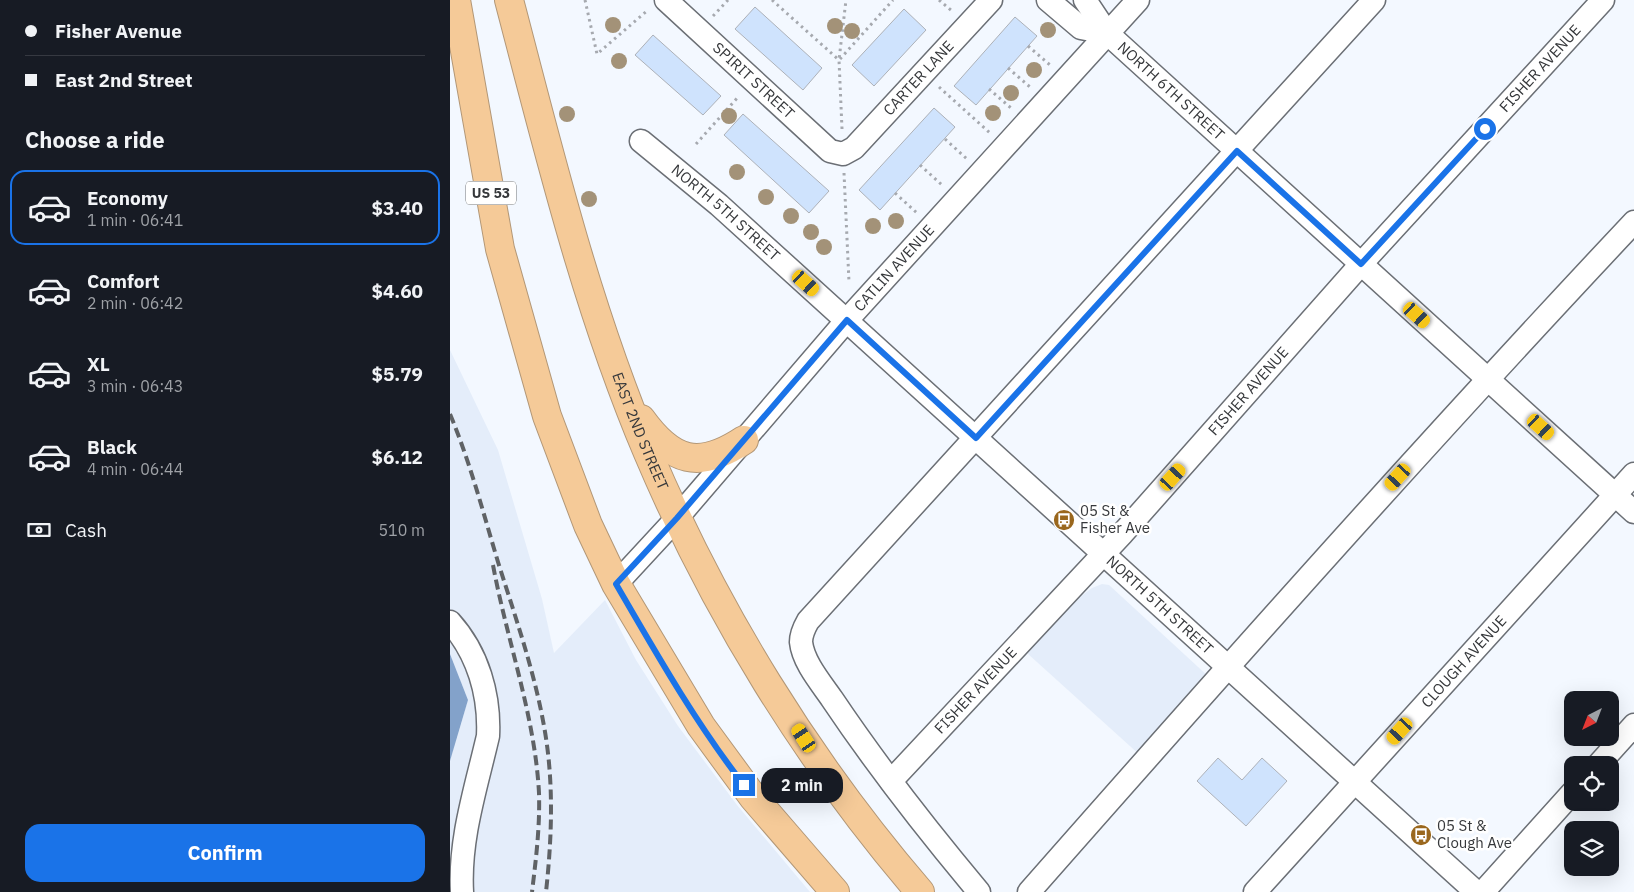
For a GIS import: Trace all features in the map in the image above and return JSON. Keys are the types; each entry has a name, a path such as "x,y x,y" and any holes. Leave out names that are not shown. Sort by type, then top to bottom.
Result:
{"highway":[{"name":"US 53","path":"456,0 500,249 535,374 570,480 596,543 616,584 674,684 716,749 777,826 835,892"},
{"name":"EAST 2ND STREET","path":"509,0 572,235 627,397 677,518 747,648 785,710 827,774 920,892"},
{"path":"450,44 465,65 471,78"},
{"path":"627,397 648,429 659,441 679,455 702,459 727,451 744,440"}],"street":[{"name":"CARTER LANE","path":"843,154 854,148 990,0"},
{"name":"NORTH 6TH STREET","path":"1048,0 1075,25 1089,31 1107,33"},
{"name":"NORTH 6TH STREET","path":"1085,0 1107,33 1634,512"},
{"name":"CATLIN AVENUE","path":"616,584 677,518 847,320 1138,0"},
{"path":"979,892 850,727 814,672 801,643 802,632 808,621 1374,0"},
{"name":"FISHER AVENUE","path":"891,781 1104,554 1361,264 1602,0"},
{"name":"SPIRIT STREET","path":"660,2 826,148 834,153 843,154"},
{"name":"NORTH 5TH STREET","path":"641,141 720,205 1476,892"},
{"path":"1029,892 1227,666 1487,378 1634,222"},
{"name":"CLOUGH AVENUE","path":"1254,892 1634,474"},
{"path":"450,622 471,650 478,665 488,722 488,736 466,828 462,855 462,892"},
{"path":"1606,756 1634,725"},
{"path":"1483,892 1564,802"}],"path":[{"path":"585,0 597,54 660,2"},
{"path":"717,11 728,0"},
{"path":"772,0 839,60"},
{"path":"846,0 839,60 849,282"},
{"path":"839,60 894,0"},
{"path":"939,0 947,7"},
{"path":"1028,46 1052,67"},
{"path":"1008,68 1031,88"},
{"path":"938,86 990,134"},
{"path":"696,144 746,89"},
{"path":"989,89 1012,109"},
{"path":"945,139 967,159"},
{"path":"920,165 943,186"},
{"path":"895,193 917,214"}],"shaded area":[{"path":"450,350 498,450 542,599 554,653 605,600 636,660 678,726 737,805 810,892 450,892 450,761 468,700 450,654"},
{"path":"1102,584 1109,585 1210,678 1141,756 1027,653 1080,597 1092,588"}],"water":[{"path":"450,654 468,700 450,761"}],"building":[{"path":"755,7 822,68 803,90 735,29"},
{"path":"904,9 926,30 874,86 852,65"},
{"path":"1015,17 1037,36 976,105 954,86"},
{"path":"653,35 721,96 703,115 635,55"},
{"path":"934,108 955,127 880,210 859,190"},
{"path":"743,114 829,191 809,213 724,135"},
{"path":"1218,758 1242,780 1262,758 1287,781 1246,826 1197,781"}],"railway":[{"path":"450,414 476,487 524,643 540,705 551,788 550,851 546,892"},
{"path":"493,565 526,707 536,764 539,818 532,892"}],"place":[{"name":"05 St & Fisher Ave","path":"1064,520"},
{"name":"05 St & Clough Ave","path":"1421,835"}],"route":[{"path":"744,785 716,749 674,684 616,584 677,518 847,320 976,438 1237,151 1361,264 1485,129"}]}
